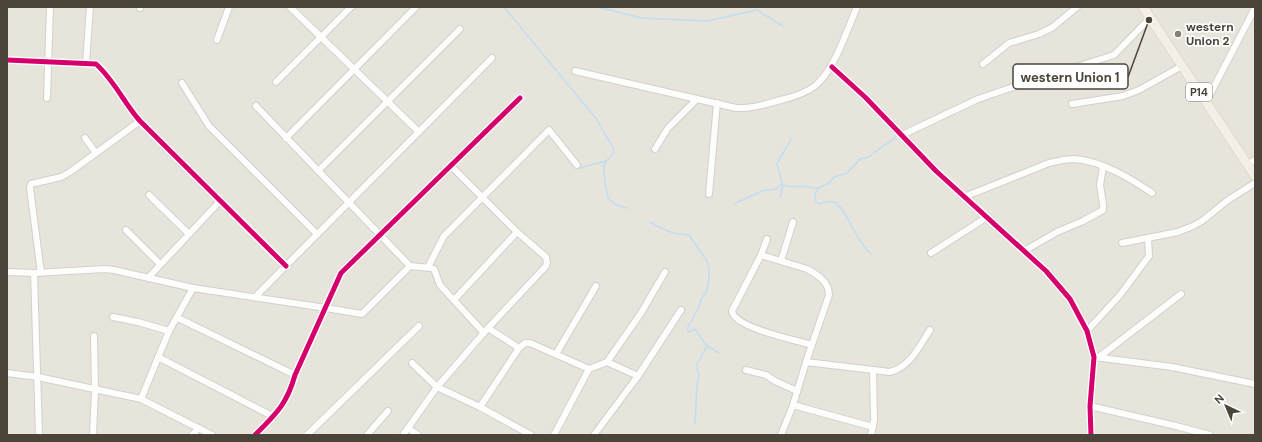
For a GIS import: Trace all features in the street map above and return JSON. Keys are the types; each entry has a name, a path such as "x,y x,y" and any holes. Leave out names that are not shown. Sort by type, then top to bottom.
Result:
{"main road":[{"name":"P14","path":"1143,7 1206,102 1251,163 1255,176"}],"street":[{"path":"47,98 50,7"},
{"path":"86,63 90,7"},
{"path":"217,40 229,7"},
{"path":"290,7 419,132"},
{"path":"276,82 351,7"},
{"path":"286,138 416,7"},
{"path":"575,72 736,108 757,107 795,96 808,91 817,85 832,67 857,7"},
{"path":"983,64 1009,43 1039,34 1053,27 1077,7"},
{"path":"1206,102 1255,8"},
{"path":"902,135 978,99 1114,55 1150,18"},
{"path":"318,171 460,29"},
{"path":"255,297 492,58"},
{"path":"7,60 47,63 96,64 106,74 131,111 140,121 286,266"},
{"path":"1072,104 1123,96 1139,90 1182,66"},
{"path":"832,67 865,97 936,171 1059,285 1070,299 1087,331 1096,357 1090,406 1091,435"},
{"path":"182,83 209,126 317,234"},
{"path":"255,435 274,417 291,392 295,375 341,273 520,98"},
{"path":"655,149 668,128 697,99"},
{"path":"709,194 717,104"},
{"path":"256,106 410,266 428,267 434,270 438,282 486,331 518,348"},
{"path":"41,273 30,188 31,184 33,182 62,177 140,121"},
{"path":"428,267 444,236 549,130 577,165"},
{"path":"85,138 96,153"},
{"path":"964,196 1050,163 1063,160 1081,160 1104,167 1129,178 1152,193"},
{"path":"402,435 436,386 546,266 547,263 546,257 517,232 451,166"},
{"path":"1024,251 1057,232 1083,221 1102,210 1103,204 1100,185 1104,167"},
{"path":"1122,243 1178,232 1197,224 1228,200 1255,183"},
{"path":"149,195 188,234"},
{"path":"148,278 220,201"},
{"path":"931,253 987,217"},
{"path":"781,261 794,222"},
{"path":"126,230 160,264"},
{"path":"454,300 517,232"},
{"path":"1087,331 1120,295 1149,256 1148,238"},
{"path":"767,239 761,256 732,311 732,314 743,323 761,331 812,345"},
{"path":"761,256 813,272 823,280 829,290 830,295 806,362 798,391 781,435"},
{"path":"7,272 41,273 104,269 192,288 362,314 410,266"},
{"path":"554,435 589,369 607,362 641,313 665,272"},
{"path":"34,273 39,435"},
{"path":"556,354 596,286"},
{"path":"141,399 169,331 178,318 192,288"},
{"path":"1096,357 1181,294"},
{"path":"594,435 638,376 681,310"},
{"path":"112,317 138,322 169,331"},
{"path":"178,318 295,375"},
{"path":"307,435 419,326"},
{"path":"806,362 890,372 898,370 912,357 930,330"},
{"path":"93,435 95,390 94,336"},
{"path":"480,407 518,348 525,343 556,354 589,369"},
{"path":"158,357 274,417"},
{"path":"1096,357 1172,367 1255,384"},
{"path":"607,362 638,376"},
{"path":"412,363 436,386 480,407 531,435"},
{"path":"746,370 766,375 775,381 798,391"},
{"path":"871,435 873,427 873,370"},
{"path":"7,373 38,377 141,399 212,435"},
{"path":"402,435 436,386"},
{"path":"793,405 873,427"},
{"path":"1090,406 1210,435"},
{"path":"367,435 388,411"},
{"path":"192,435 199,428"},
{"path":"408,428 418,435"}],"shaded area":[{"path":"7,7 1255,7 1255,435 7,435"}],"waterway":[{"path":"504,7 598,121 614,149 613,154 604,165 607,194 611,201 615,204 627,208"},
{"path":"597,7 642,18 707,21 757,10 783,26"},
{"path":"871,254 861,242 838,205 830,201 818,204 815,197 817,189 829,183 834,177 847,173 860,159 868,157 895,138 895,134 887,124"},
{"path":"734,204 762,191 776,189 782,184 777,164 791,139"},
{"path":"579,168 606,161"},
{"path":"780,197 783,185 792,187 804,186 817,189"},
{"path":"650,222 673,233 689,235 707,261 709,268 707,290 687,329 689,332 695,329 706,345 719,353"},
{"path":"695,424 697,384 699,375 697,364 707,346"}],"cycle path":[{"path":"7,60 96,64 114,84 140,121 286,266"},
{"path":"832,67 865,97 936,171 1046,271 1070,299 1087,331 1094,357 1090,406 1091,435"},
{"path":"255,435 280,408 288,394 295,375 341,273 520,98"}],"place":[{"name":"western Union 1","path":"1149,20"},
{"name":"western Union 2","path":"1178,34"}]}
